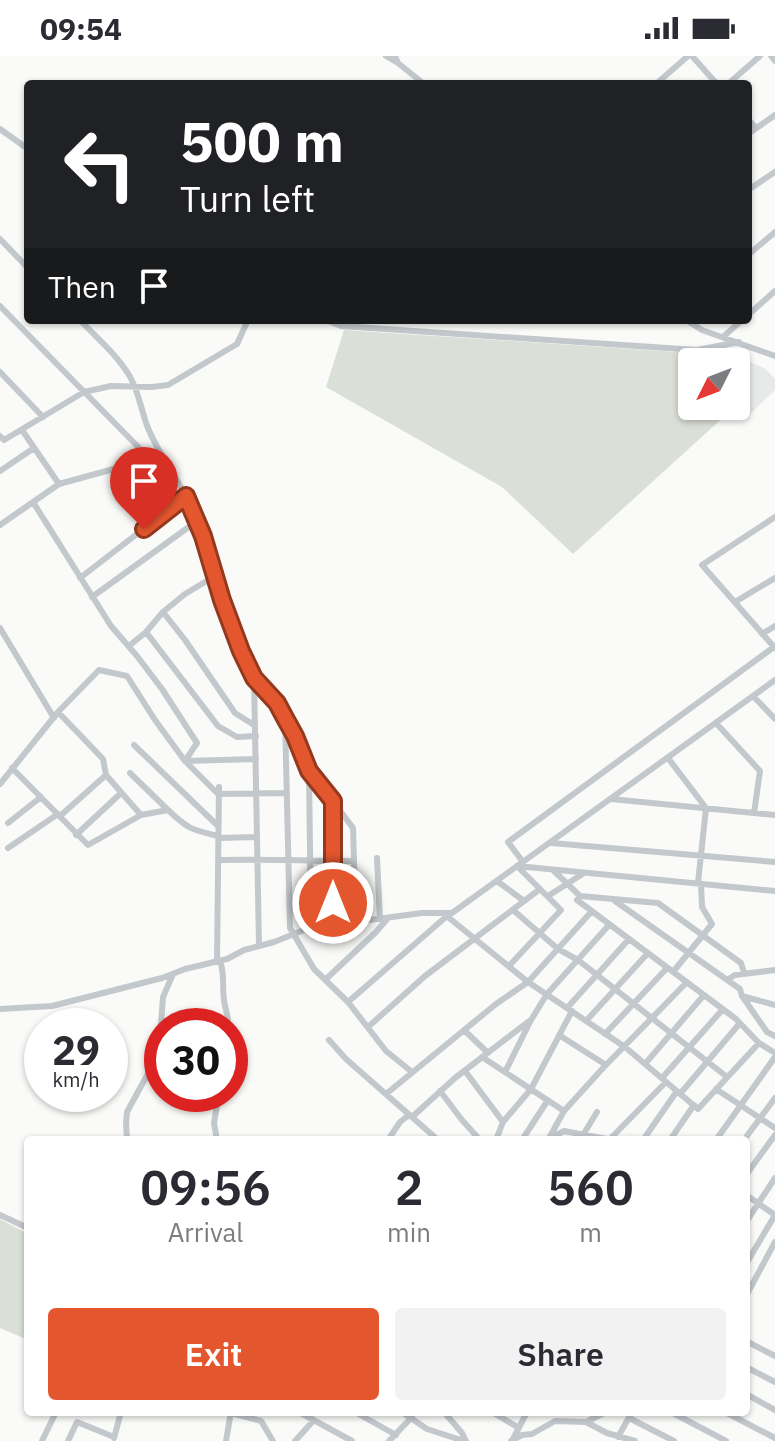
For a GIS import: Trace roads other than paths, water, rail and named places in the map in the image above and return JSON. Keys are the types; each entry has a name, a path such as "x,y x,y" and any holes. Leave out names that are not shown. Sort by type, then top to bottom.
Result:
{"street":[{"path":"386,56 397,60 420,80"},
{"path":"661,80 690,56 713,80"},
{"path":"733,80 760,56"},
{"path":"771,56 775,61"},
{"path":"752,131 775,115"},
{"path":"752,124 756,128"},
{"path":"0,129 24,146"},
{"path":"752,187 775,172"},
{"path":"752,252 775,232"},
{"path":"0,239 24,264"},
{"path":"752,312 775,291"},
{"path":"0,306 150,459"},
{"path":"752,306 755,309"},
{"path":"84,324 114,354 130,377 149,429 197,521 241,651 254,678 277,703 309,771 353,828 356,922"},
{"path":"0,436 4,440 84,392 111,386 168,385 237,344 246,324"},
{"path":"336,324 697,350 739,342"},
{"path":"692,324 774,354"},
{"path":"723,337 738,324"},
{"path":"0,372 43,417"},
{"path":"22,430 59,484"},
{"path":"0,471 34,448"},
{"path":"0,525 59,484 150,459 165,463"},
{"path":"80,578 186,496"},
{"path":"33,502 111,626 162,689 197,743 185,761"},
{"path":"509,966 561,910 520,864 508,842 775,648 702,565 775,517"},
{"path":"92,597 197,521"},
{"path":"129,646 185,594 215,576"},
{"path":"735,602 775,578"},
{"path":"163,612 235,713 254,725"},
{"path":"762,634 775,626"},
{"path":"0,628 56,715 103,759 106,775 141,815"},
{"path":"146,632 218,726 237,737 256,736"},
{"path":"0,784 56,715 99,670 127,676 185,761 218,790 286,793"},
{"path":"254,678 259,946"},
{"path":"0,1009 52,1006 227,959 311,927 422,913 452,913 775,680"},
{"path":"753,696 775,719"},
{"path":"285,718 290,928 314,969 348,1002 386,1051 412,1072"},
{"path":"716,723 760,771 754,813"},
{"path":"134,745 218,826"},
{"path":"605,1034 633,1004 689,954 712,924 702,907 700,884 706,808 668,758"},
{"path":"185,761 256,759"},
{"path":"12,768 88,845 141,815 168,810"},
{"path":"309,771 311,927"},
{"path":"130,773 186,827 218,837 257,837"},
{"path":"8,848 59,815 106,775"},
{"path":"218,790 219,961 223,970 226,1008"},
{"path":"76,835 121,793"},
{"path":"8,823 41,797"},
{"path":"611,799 775,815"},
{"path":"333,801 333,925"},
{"path":"551,843 775,862"},
{"path":"377,858 380,919"},
{"path":"218,860 354,861"},
{"path":"520,864 553,870 775,891"},
{"path":"553,870 580,896 658,903 741,963 744,973"},
{"path":"548,896 584,873"},
{"path":"497,881 524,901"},
{"path":"368,1027 425,976 540,889"},
{"path":"580,896 577,900 723,1009 775,1055 719,1136"},
{"path":"612,899 740,989 767,1032 775,1036"},
{"path":"513,910 558,949 578,960 727,1077"},
{"path":"386,1094 496,1004 528,982 592,911"},
{"path":"445,914 528,982 625,1047 698,1109 759,1043"},
{"path":"348,1002 445,914"},
{"path":"325,980 388,918"},
{"path":"505,1072 547,994 609,925"},
{"path":"498,1136 503,1122 531,1089 570,1010 629,939"},
{"path":"586,1021 648,953"},
{"path":"727,980 744,973 775,970"},
{"path":"127,1136 127,1112 151,1068 160,1039 163,997 173,974"},
{"path":"550,1136 564,1111 687,982"},
{"path":"645,1064 704,995"},
{"path":"742,996 775,1005"},
{"path":"615,1136 723,1009"},
{"path":"391,1136 400,1122 531,1020"},
{"path":"646,1136 678,1092 740,1023"},
{"path":"464,1030 485,1055 505,1072 564,1111"},
{"path":"559,1035 606,1065"},
{"path":"329,1040 346,1059 434,1136"},
{"path":"465,1071 503,1122"},
{"path":"716,1089 775,1128"},
{"path":"440,1091 476,1136"},
{"path":"747,1136 775,1098"},
{"path":"525,1136 548,1100"},
{"path":"673,1136 694,1105"},
{"path":"216,1112 216,1136"},
{"path":"582,1136 597,1112"},
{"path":"554,1136 564,1131 576,1136"},
{"path":"750,1169 775,1135"},
{"path":"750,1215 775,1178"},
{"path":"750,1198 775,1215 750,1257"},
{"path":"0,1215 24,1226"},
{"path":"750,1289 775,1242"},
{"path":"750,1343 775,1356"},
{"path":"750,1369 775,1382"},
{"path":"750,1396 775,1410"},
{"path":"42,1441 54,1416"},
{"path":"68,1441 77,1422 114,1439 120,1416"},
{"path":"226,1441 230,1416"},
{"path":"244,1416 261,1421 273,1441"},
{"path":"306,1416 347,1440"},
{"path":"362,1416 396,1435"},
{"path":"447,1416 465,1441"},
{"path":"499,1416 519,1428"},
{"path":"512,1441 525,1416"},
{"path":"586,1422 598,1416"},
{"path":"618,1437 629,1416"},
{"path":"632,1416 674,1441"},
{"path":"679,1416 726,1441"},
{"path":"733,1416 775,1438"},
{"path":"389,1441 412,1417 427,1429 465,1441"},
{"path":"295,1441 314,1420"},
{"path":"512,1441 555,1421 586,1422 618,1437 635,1441"}]}
